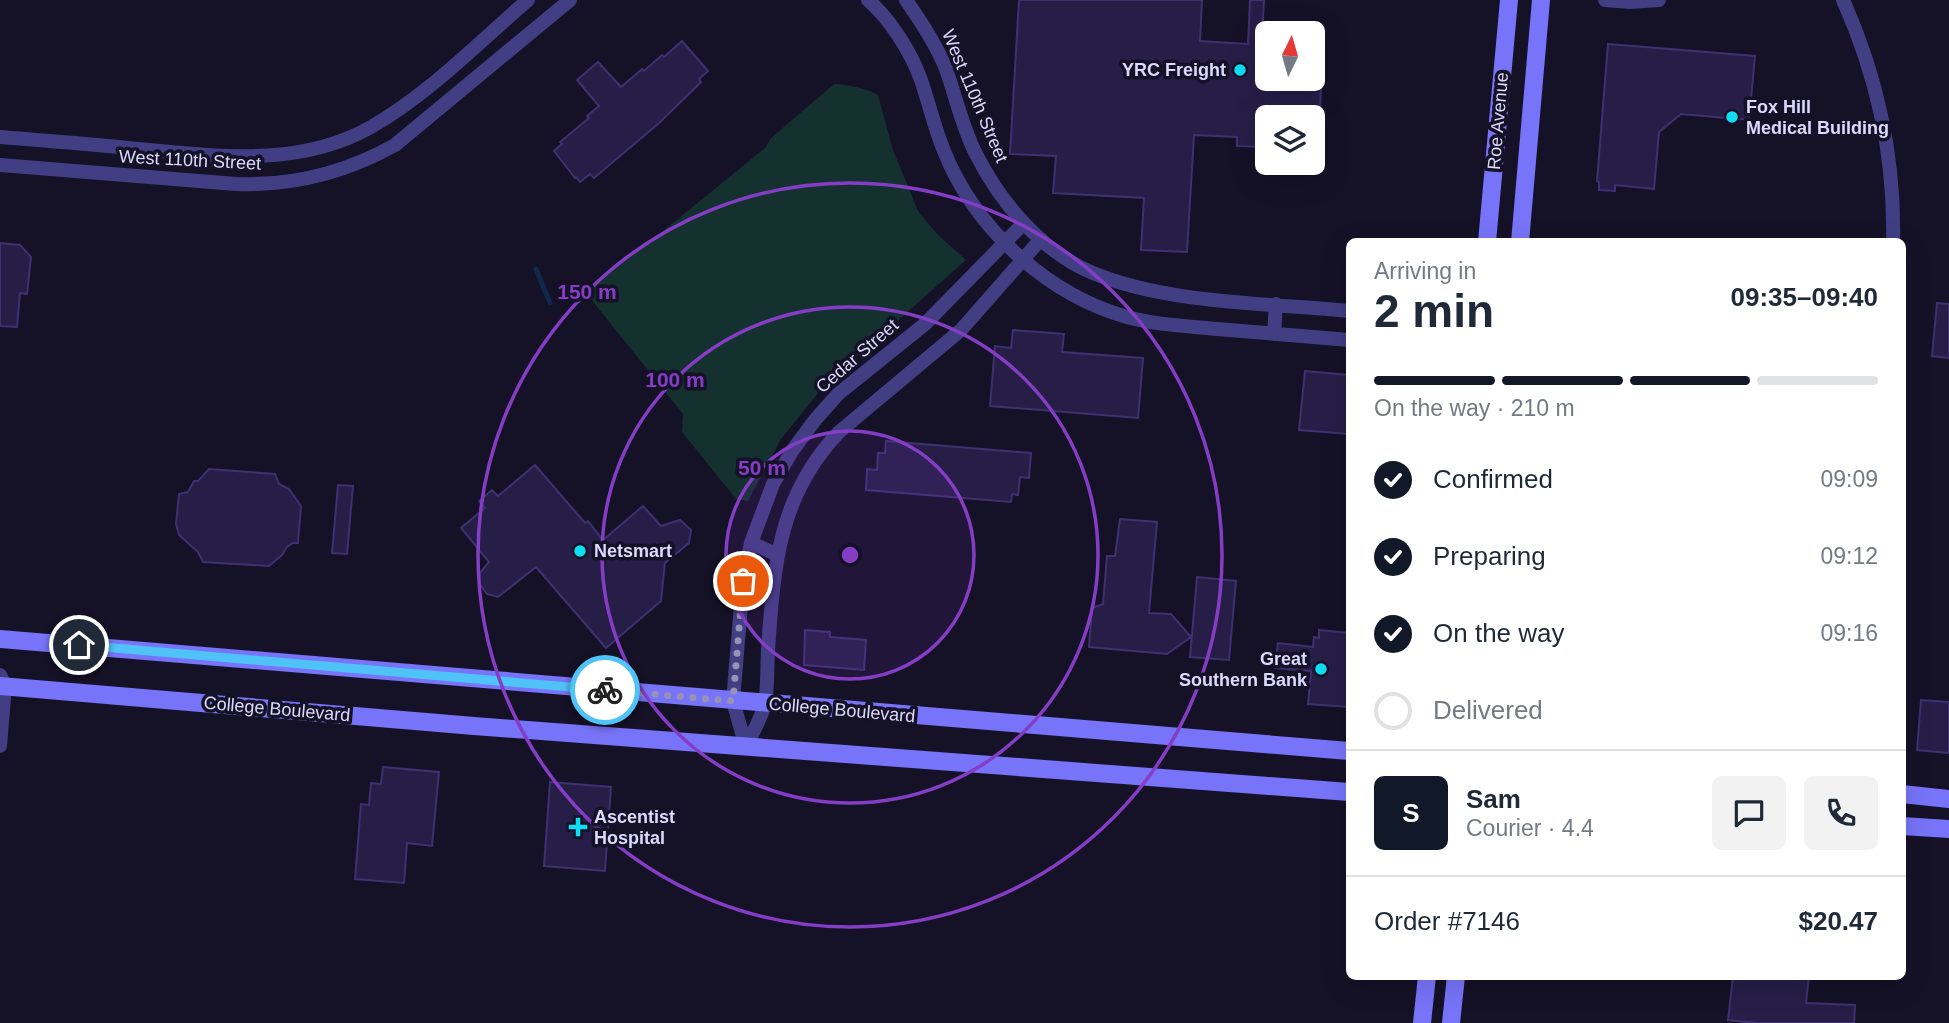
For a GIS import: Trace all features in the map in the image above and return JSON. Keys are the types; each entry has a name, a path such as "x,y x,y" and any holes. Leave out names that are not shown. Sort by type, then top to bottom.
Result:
{"main road":[{"name":"Roe Avenue","path":"1487,238 1508,0"},
{"name":"Roe Avenue","path":"1520,238 1541,0"},
{"name":"College Boulevard","path":"0,639 1346,751"},
{"name":"College Boulevard","path":"2,683 746,747 1346,792"},
{"path":"1906,794 1949,799"},
{"path":"1906,826 1949,829"},
{"path":"1422,1023 1427,980"},
{"path":"1451,1023 1456,980"}],"street":[{"name":"West 110th Street","path":"0,137 231,157 288,154 319,147 371,127 421,93 528,0"},
{"name":"West 110th Street","path":"0,165 259,185 317,177 373,157 395,145 570,0"},
{"path":"868,0 891,26 920,77 944,152 976,208 1004,244 1055,284 1089,303 1127,317 1177,325 1346,340"},
{"name":"West 110th Street","path":"906,0 934,43 975,152 1002,197 1024,223 1059,254 1091,272 1129,285 1184,296 1346,310"},
{"path":"1605,0 1659,0"},
{"path":"1843,0 1878,99 1889,156 1894,238"},
{"name":"Cedar Street","path":"746,747 733,701 743,581 751,543 774,484 792,451 838,394 925,324 1024,223"},
{"path":"746,747 765,704 776,554 785,521 805,477 827,445 851,420 961,330 1041,239"},
{"path":"1274,334 1276,304"},
{"path":"751,543 776,554"},
{"path":"0,746 2,683"}],"green space":[{"path":"834,84 857,87 878,95 893,150 918,211 937,234 966,260 824,386 781,439 748,501 736,499 682,432 683,414 586,293 643,244 652,240 765,148 771,138"}],"building":[{"path":"1019,0 1202,0 1200,41 1248,44 1250,0 1264,0 1263,21 1255,21 1255,91 1321,91 1320,105 1255,105 1255,147 1237,146 1237,137 1194,135 1187,252 1141,250 1144,198 1053,193 1056,156 1010,154"},
{"path":"682,41 708,71 699,79 701,82 658,124 594,178 590,174 580,182 554,151 562,144 560,142 599,106 577,80 598,62 621,87"},
{"name":"Fox Hill Medical Building","path":"1608,44 1755,56 1749,120 1681,114 1659,132 1654,189 1615,185 1615,191 1599,190 1597,181"},
{"path":"0,243 20,245 31,257 27,294 20,293 17,327 0,326"},
{"path":"1937,303 1949,304 1949,358 1932,356"},
{"path":"1013,330 1064,334 1062,352 1143,358 1138,418 990,406 995,346 1011,348"},
{"path":"1305,371 1346,375 1346,434 1299,430"},
{"path":"886,441 1031,453 1029,478 1020,477 1018,495 1012,494 1011,502 866,490 867,469 877,470 878,453 885,453"},
{"name":"Netsmart","path":"535,465 603,540 643,506 661,526 680,520 691,530 689,543 665,563 661,601 606,648 536,567 498,597 487,594 479,583 480,573 489,562 461,528 485,508 479,501 492,490 498,496"},
{"path":"209,469 275,474 279,484 289,489 301,506 298,543 287,547 269,566 203,562 198,552 179,535 176,524 179,494 188,492 194,481 198,481"},
{"path":"338,485 353,486 347,554 332,553"},
{"path":"1120,519 1157,522 1149,613 1171,614 1191,637 1167,654 1089,647 1092,608 1103,604 1107,556 1115,556"},
{"path":"1197,577 1236,581 1229,660 1190,657"},
{"path":"805,630 830,632 830,637 866,640 864,670 804,665"},
{"name":"Great Southern Bank","path":"1319,630 1346,633 1346,707 1308,704 1311,671 1275,668 1278,643 1313,647 1314,637 1319,638"},
{"path":"1921,700 1949,702 1949,753 1917,750"},
{"path":"383,767 439,772 432,846 407,843 404,883 355,879 361,804 369,805 371,783 381,784"},
{"name":"Ascentist Hospital","path":"550,782 611,787 605,871 544,866"},
{"path":"1733,980 1809,980 1806,1003 1855,1005 1854,1023 1756,1023 1728,1020"}],"waterway":[{"path":"536,269 550,303"}],"way so far":[{"path":"605,690 733,701 743,581"}],"place":[{"name":"YRC Freight","path":"1240,70"},
{"name":"Fox Hill Medical Building","path":"1732,117"},
{"name":"Netsmart","path":"580,551"},
{"name":"Great Southern Bank","path":"1321,669"},
{"name":"Ascentist Hospital","path":"578,827"}],"route":[{"path":"79,645 605,690"}]}
